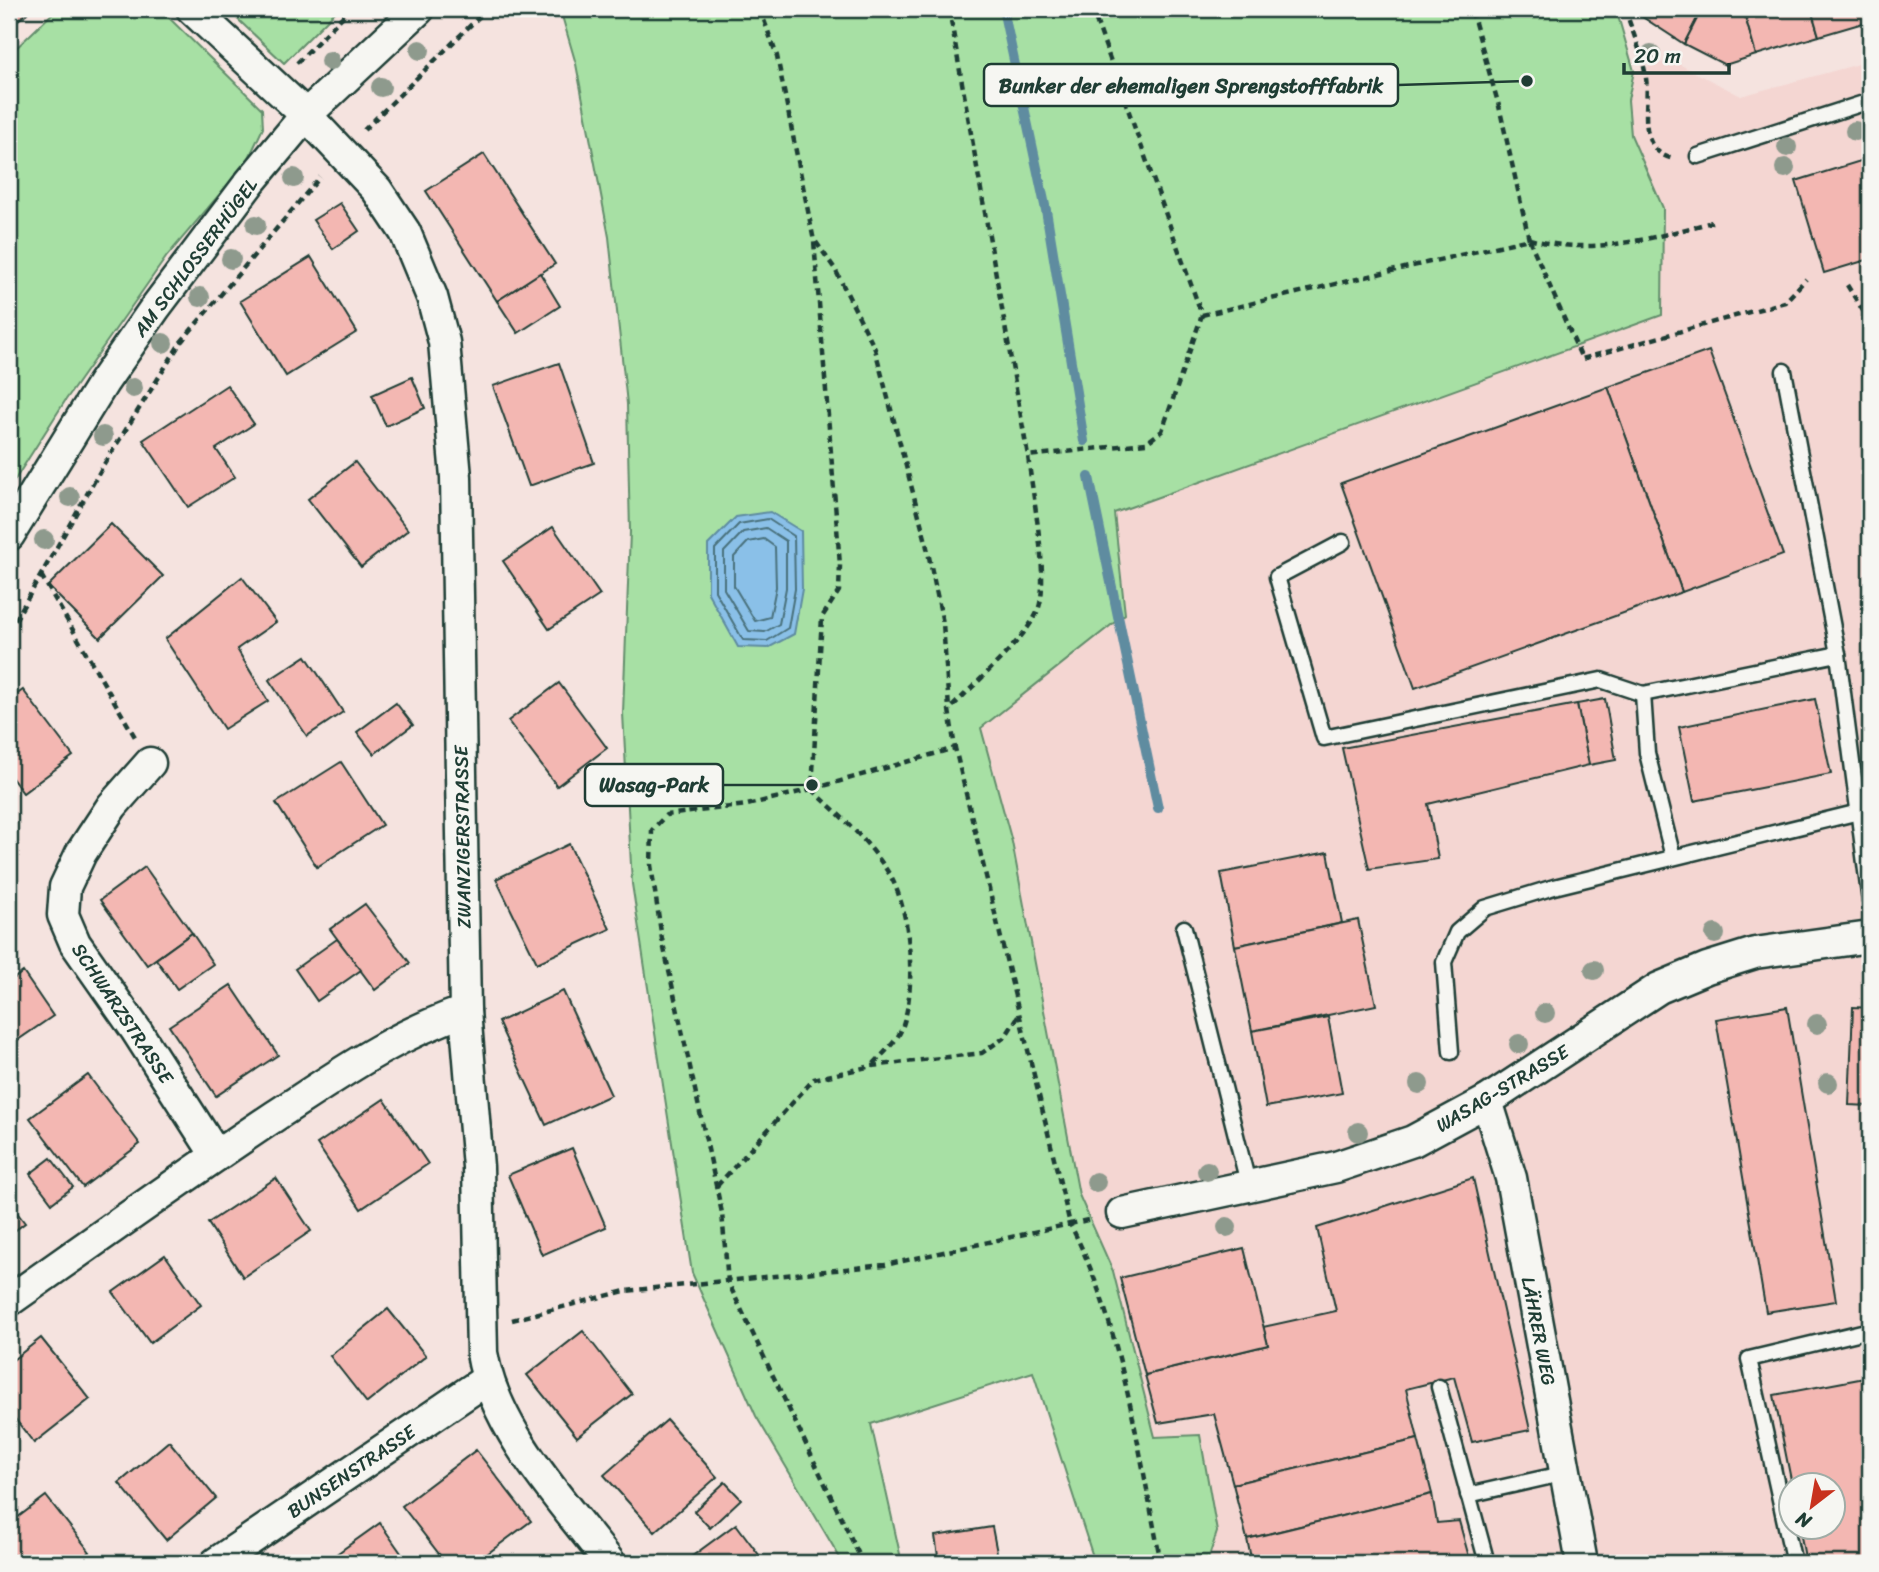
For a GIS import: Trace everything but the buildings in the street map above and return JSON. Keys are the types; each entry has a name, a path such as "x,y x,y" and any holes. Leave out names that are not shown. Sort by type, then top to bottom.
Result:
{"street":[{"name":"ZWANZIGERSTRASSE","path":"192,9 306,115 377,190 405,232 432,297 444,342 456,477 464,1011 478,1167 481,1327 486,1380 496,1405 542,1476 610,1563"},
{"name":"AM SCHLOSSERHÜGEL","path":"9,535 103,383 155,307 306,115 419,9"},
{"name":"SCHWARZSTRASSE","path":"150,763 112,806 81,853 65,887 63,915 75,943 136,1030 216,1155"},
{"name":"WASAG-STRASSE","path":"1122,1213 1336,1167 1413,1140 1487,1101 1659,988 1707,968 1755,953 1870,937"},
{"path":"9,1301 216,1155 360,1060 419,1027 464,1011"},
{"name":"LÄHRER WEG","path":"1487,1101 1511,1178 1583,1563"},
{"name":"BUNSENSTRASSE","path":"216,1563 486,1380"}],"lane":[{"path":"1698,156 1870,101"},
{"path":"1784,370 1839,654 1870,902"},
{"path":"1343,542 1277,577 1324,738 1601,680 1643,694 1839,654"},
{"path":"1643,694 1647,753 1673,857"},
{"path":"1451,1052 1444,962 1458,932 1485,908 1673,857 1858,812"},
{"path":"1184,928 1249,1187"},
{"path":"1794,1563 1749,1359 1870,1330"},
{"path":"1439,1387 1487,1563"},
{"path":"1468,1494 1566,1472"}],"path":[{"path":"274,87 350,9"},
{"path":"9,631 40,574 181,342 342,153 487,9"},
{"path":"760,9 776,56 814,241 840,565 839,591 822,617 812,789 874,852 890,874 900,900 908,940 910,985 902,1030 872,1066"},
{"path":"949,9 1028,456 1042,589 1038,611 1025,631 949,710"},
{"path":"1028,456 1146,443 1162,431 1202,315 1093,9"},
{"path":"1471,9 1499,106 1529,239 1582,359 1785,302 1806,279"},
{"path":"1625,9 1647,79 1644,110 1647,131 1662,154 1681,159 1698,156"},
{"path":"1202,315 1529,239 1602,247 1629,244 1712,222"},
{"path":"814,241 835,269 875,349 922,525 940,610 949,710 956,748 1070,1224 1088,1258 1108,1321 1161,1563"},
{"path":"1847,285 1870,322"},
{"path":"40,574 150,763"},
{"path":"863,1563 728,1282 722,1213 662,939 651,865 652,830 666,816 747,805 956,748"},
{"path":"716,1187 814,1079 872,1066 982,1053 1005,1037 1019,1015"},
{"path":"481,1327 625,1291 885,1265 1122,1213"}],"shaded area":[{"path":"1671,60 1741,96 1870,61 1870,1563 1207,1563 1217,1532 1155,1437 1113,1271 1078,1195 1012,842 980,728 1125,614 1113,513 1662,315 1663,208 1631,135 1628,100 1634,71"}],"green space":[{"path":"57,9 160,9 262,109 263,128 247,162 167,256 65,401 9,489 9,55"},
{"path":"227,9 338,9 284,63"},
{"path":"560,9 1616,9 1634,71 1628,100 1631,135 1663,208 1662,315 1114,513 1125,614 981,728 1012,842 1079,1195 1113,1271 1155,1437 1200,1435 1217,1532 1207,1563 1095,1563 1033,1372 871,1424 902,1563 843,1563 756,1416 692,1273 632,884 623,713 630,532 627,404 609,237 576,64"}],"water":[{"path":"770,512 801,531 802,589 794,634 768,648 738,647 708,593 708,545 736,517"}],"waterway":[{"path":"1003,9 1046,210 1084,441"},
{"path":"1089,477 1158,808"}],"place":[{"name":"Bunker der ehemaligen Sprengstofffabrik","path":"1527,81"},
{"name":"Wasag-Park","path":"812,785"}]}
